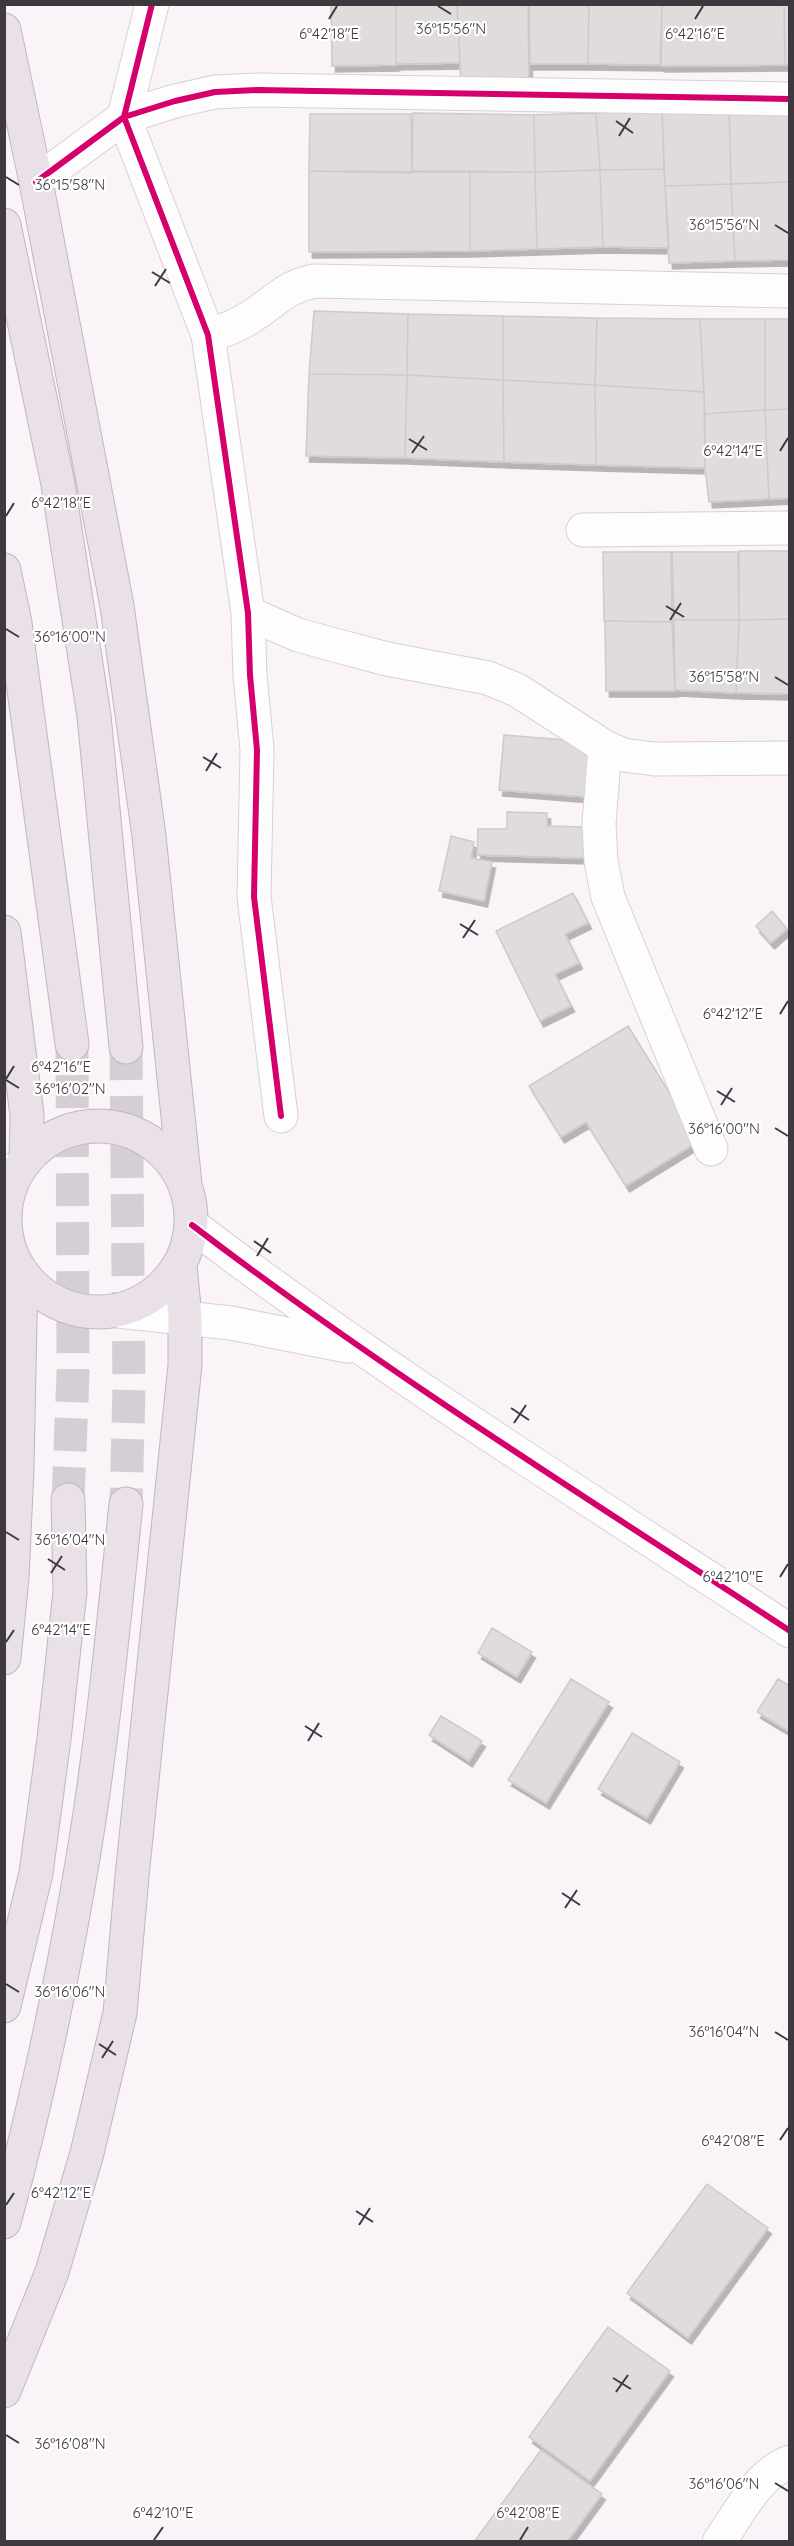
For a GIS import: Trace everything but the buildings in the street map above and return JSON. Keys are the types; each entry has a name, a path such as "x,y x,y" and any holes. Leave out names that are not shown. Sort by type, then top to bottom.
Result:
{"highway":[{"path":"4,30 36,182 117,606 149,836 185,1184 191,1204 192,1225 188,1246 180,1265 155,1294 118,1311 90,1312 63,1306 39,1292 14,1259 5,1233 5,1213 27,1115 4,932"},
{"path":"4,225 58,484 94,716 126,1047"},
{"path":"4,570 15,623 72,1044"},
{"path":"16,1167 42,1144 60,1133 81,1127 102,1125 123,1129 142,1137 160,1149 175,1165 185,1184"},
{"path":"4,2391 52,2272 87,2153 120,2013 185,1365 185,1317 180,1265"},
{"path":"4,1658 12,1578 17,1469 21,1271"},
{"path":"4,2006 36,1873 54,1739 70,1592 68,1500"},
{"path":"4,2222 52,2025 79,1880 100,1733 126,1504"}],"street":[{"path":"152,4 124,117 208,335 248,613 250,675 258,750 254,897 281,1116"},
{"path":"36,182 124,117 215,92 258,90 789,99"},
{"path":"208,335 239,325 280,293 296,285 314,281 789,291"},
{"path":"583,530 789,528"},
{"path":"248,613 298,634 327,643 387,659 488,678 525,695 605,747 639,758 789,758"},
{"path":"605,747 599,825 601,861 608,897 711,1149"},
{"path":"192,1225 277,1289 364,1350 789,1631"},
{"path":"118,1311 185,1317 275,1330 364,1350"},
{"path":"719,2541 770,2472 789,2462"}],"tunnel":[{"path":"68,1500 73,1374 72,1044"},
{"path":"126,1047 129,1388 126,1504"}],"cycle path":[{"path":"152,4 124,117 208,335 248,613 250,675 257,750 254,897 281,1116"},
{"path":"36,182 124,117 175,101 215,92 258,90 790,99"},
{"path":"192,1225 264,1279 412,1383 790,1631"}]}
